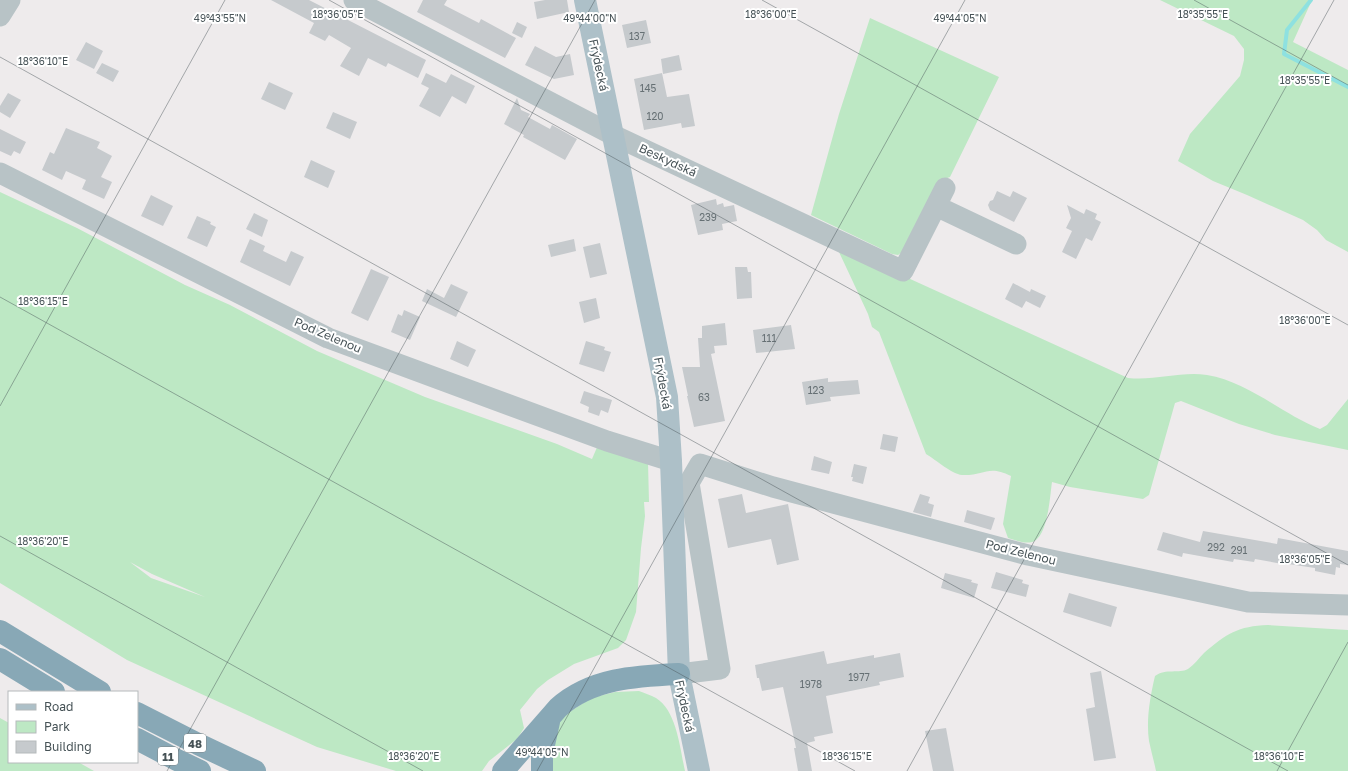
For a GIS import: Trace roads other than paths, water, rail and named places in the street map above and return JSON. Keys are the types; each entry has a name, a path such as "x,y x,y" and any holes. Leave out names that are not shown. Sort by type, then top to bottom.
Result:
{"highway":[{"path":"0,631 98,691"},
{"path":"0,659 52,691"},
{"path":"503,771 568,699 592,686 645,676 679,674"},
{"name":"48","path":"138,713 198,744 255,771"},
{"path":"542,771 542,754 550,718"},
{"name":"11","path":"138,740 200,771"}],"main road":[{"name":"Frýdecká","path":"585,0 667,397 671,461 679,674 699,771"}],"street":[{"path":"0,16 10,0"},
{"name":"Beskydská","path":"354,0 613,135 903,271 940,197 1016,244"},
{"name":"Pod Zelenou","path":"0,173 328,338 607,441 671,461"},
{"name":"Pod Zelenou","path":"679,674 720,669 689,484 700,464 773,487 1028,555 1248,602 1348,605"}],"waterway":[{"path":"1311,0 1287,30 1284,54 1348,87"}]}
